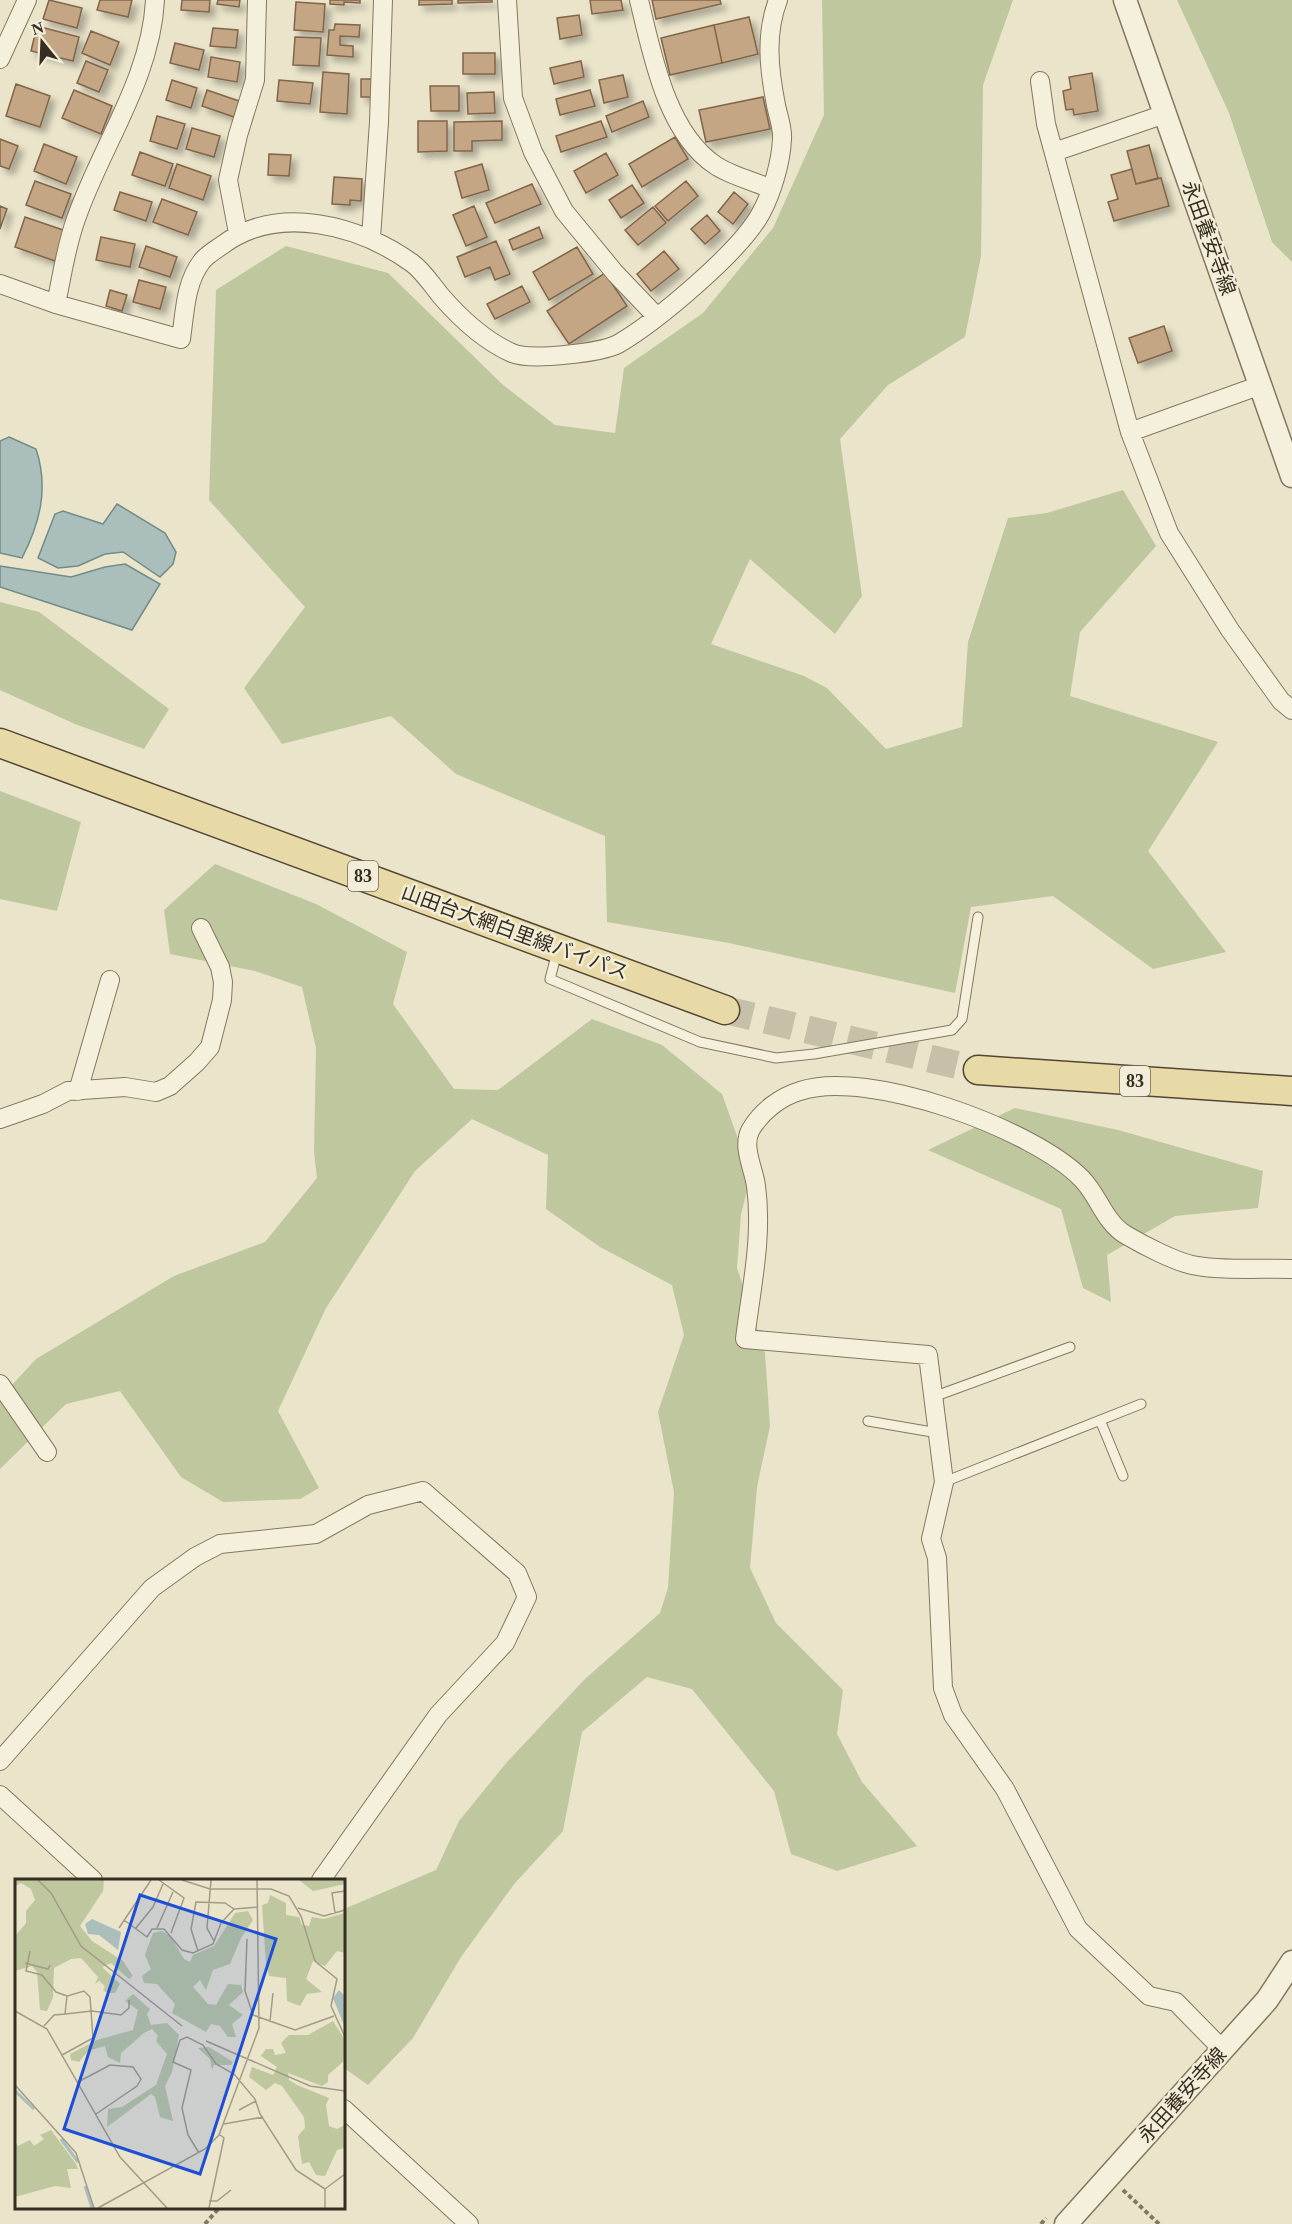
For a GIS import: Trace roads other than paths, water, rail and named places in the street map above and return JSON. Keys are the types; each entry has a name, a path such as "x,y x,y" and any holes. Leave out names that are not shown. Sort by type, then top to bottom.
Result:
{"main road":[{"name":"山田台大網白里線バイパス","path":"0,743 558,947 725,1011"},
{"name":"83","path":"978,1070 1292,1091"}],"street":[{"path":"0,59 27,0"},
{"path":"56,304 75,220 104,150 142,71 155,0"},
{"path":"238,233 228,180 238,135 255,80 257,0"},
{"path":"371,238 379,122 383,0"},
{"path":"507,0 513,98 533,152 564,211 615,273 657,316"},
{"path":"639,0 665,97 691,140 715,165 771,189"},
{"path":"0,284 56,304 181,339 188,289 203,260 238,233 296,221 332,226 371,238 414,264 449,305 477,332 514,354 562,356 615,345 657,316 742,242 760,214 771,189 782,138 769,68 771,18 778,0"},
{"name":"永田養安寺線","path":"1125,0 1292,476"},
{"path":"1040,81 1046,124 1130,432 1169,533 1230,630 1281,701 1292,710"},
{"path":"1054,152 1165,114"},
{"path":"1130,432 1261,385"},
{"path":"0,1119 43,1104 68,1091 125,1087 156,1092 170,1086 210,1047 222,1000 223,982 220,967 201,928"},
{"path":"78,1091 110,980"},
{"path":"1223,2050 1176,2002 1149,1996 1078,1929 1005,1789 953,1714 943,1688 937,1558 931,1539 944,1482 927,1355 745,1340 759,1224 756,1185 747,1150 750,1130 775,1102 802,1090 838,1086 874,1088 957,1109 1034,1144 1082,1178 1108,1217 1124,1234 1192,1265 1292,1269"},
{"path":"0,1384 47,1452"},
{"path":"0,1761 152,1588 195,1557 220,1544 316,1534 368,1505 423,1491 517,1573 527,1597 505,1644 438,1714 322,1879"},
{"path":"0,1795 91,1879"},
{"name":"永田養安寺線","path":"1066,2224 1268,2000 1292,1962"},
{"path":"345,2110 469,2224"}],"lane":[{"path":"558,947 550,979 700,1042 776,1058 814,1054 952,1030 962,1019 978,918"},
{"path":"933,1397 1070,1347"},
{"path":"944,1482 1141,1404"},
{"path":"1100,1420 1123,1476"},
{"path":"868,1421 938,1433"}],"tunnel":[{"path":"725,1010 978,1070"}]}
